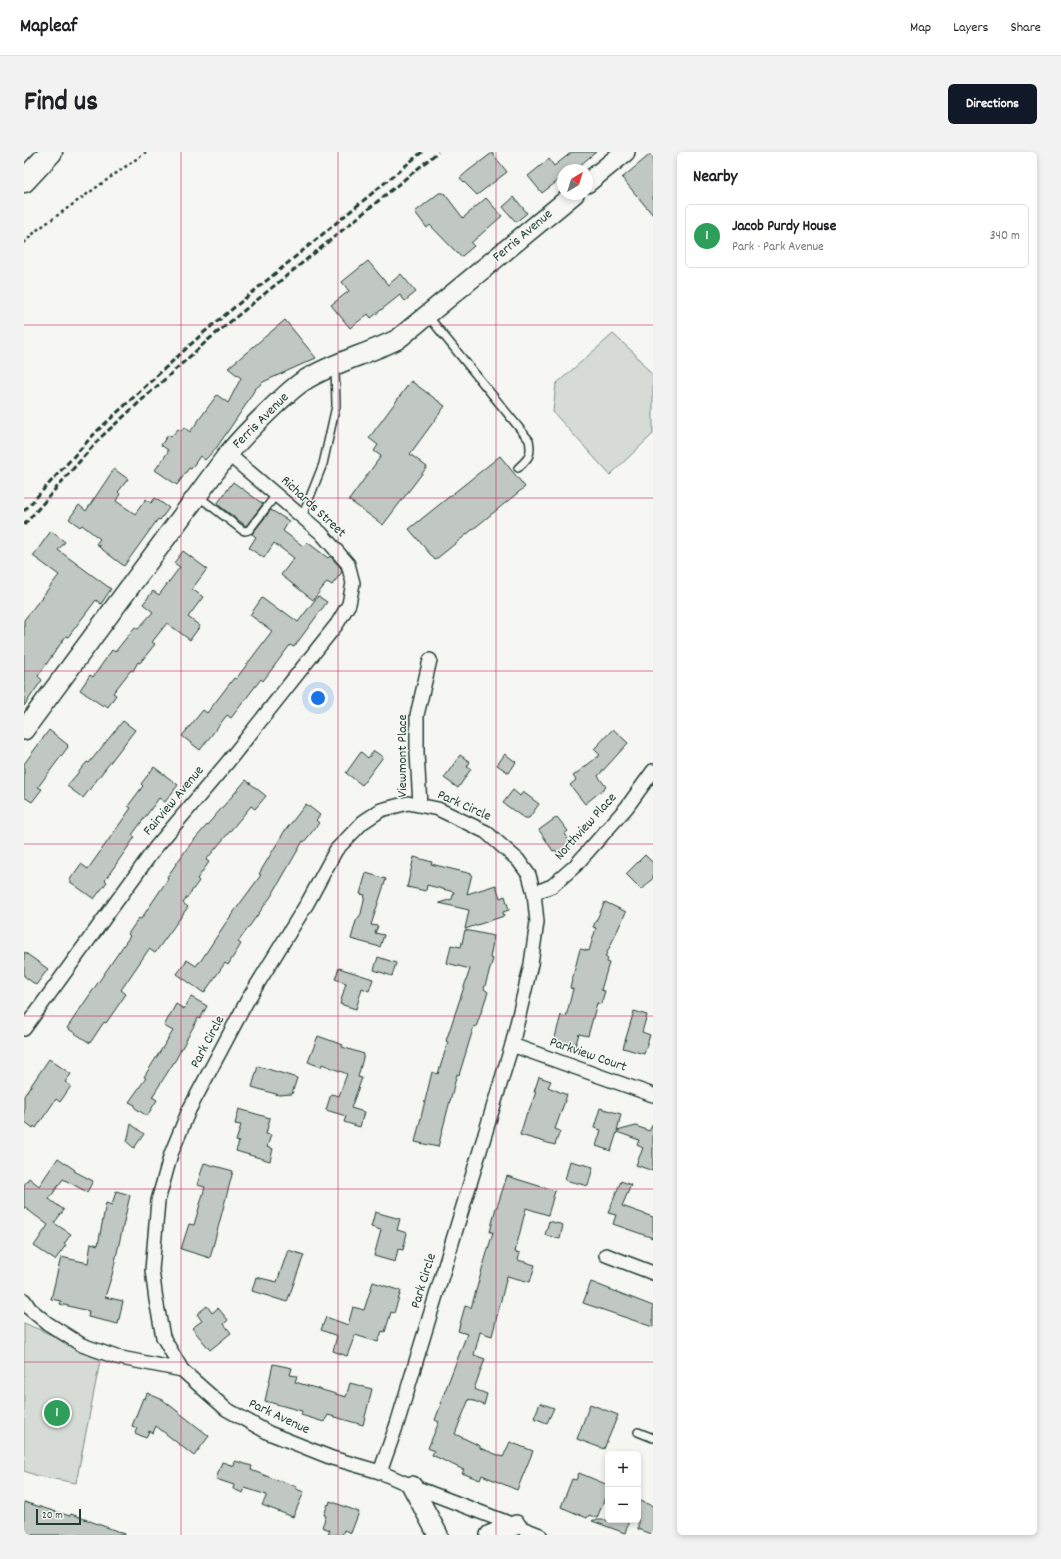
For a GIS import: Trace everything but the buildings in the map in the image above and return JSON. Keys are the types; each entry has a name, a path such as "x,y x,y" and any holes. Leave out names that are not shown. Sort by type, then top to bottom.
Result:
{"highway":[{"path":"24,181 51,152"}],"street":[{"path":"593,178 625,152"},
{"name":"Ferris Avenue","path":"24,730 228,454 266,413 293,388 305,380 398,340 567,200"},
{"name":"Richards Street","path":"228,454 321,534 348,564 353,583 350,597"},
{"name":"Fairview Avenue","path":"24,1029 156,847 227,763 337,624 349,604 350,597"},
{"name":"Viewmont Place","path":"420,805 417,753 417,715 430,660"},
{"name":"Northview Place","path":"534,893 552,886 575,866 627,807 653,771"},
{"name":"Park Circle","path":"182,1370 163,1338 156,1300 152,1270 158,1202 174,1146 190,1110 247,1001 308,902 336,850 363,822 381,810 408,803 438,809 486,832 518,860 529,875 534,893 537,922 530,964 512,1045 397,1424 380,1472"},
{"name":"Parkview Court","path":"512,1045 653,1095"},
{"path":"606,1255 653,1273"},
{"name":"Park Avenue","path":"24,1300 30,1309 47,1323 82,1345 116,1357 182,1370 226,1408 269,1433 332,1458 380,1472 412,1486 540,1535"},
{"path":"412,1486 438,1535"},
{"path":"490,1535 516,1525"}],"lane":[{"path":"428,316 528,440 531,450 528,459 518,468"},
{"path":"302,517 323,464 336,406 335,366"},
{"path":"197,496 245,532 249,530 276,495"},
{"path":"638,1432 653,1438"}],"path":[{"path":"24,243 37,230 146,152"}],"shaded area":[{"path":"613,334 634,353 653,376 653,434 610,475 553,412 556,384"},
{"path":"24,1323 101,1356 76,1483 38,1476 24,1471"}],"railway":[{"path":"24,511 96,432 202,334 422,152"},
{"path":"24,525 100,438 208,340 438,152"}],"place":[{"name":"Jacob Purdy House","path":"57,1413"}]}
